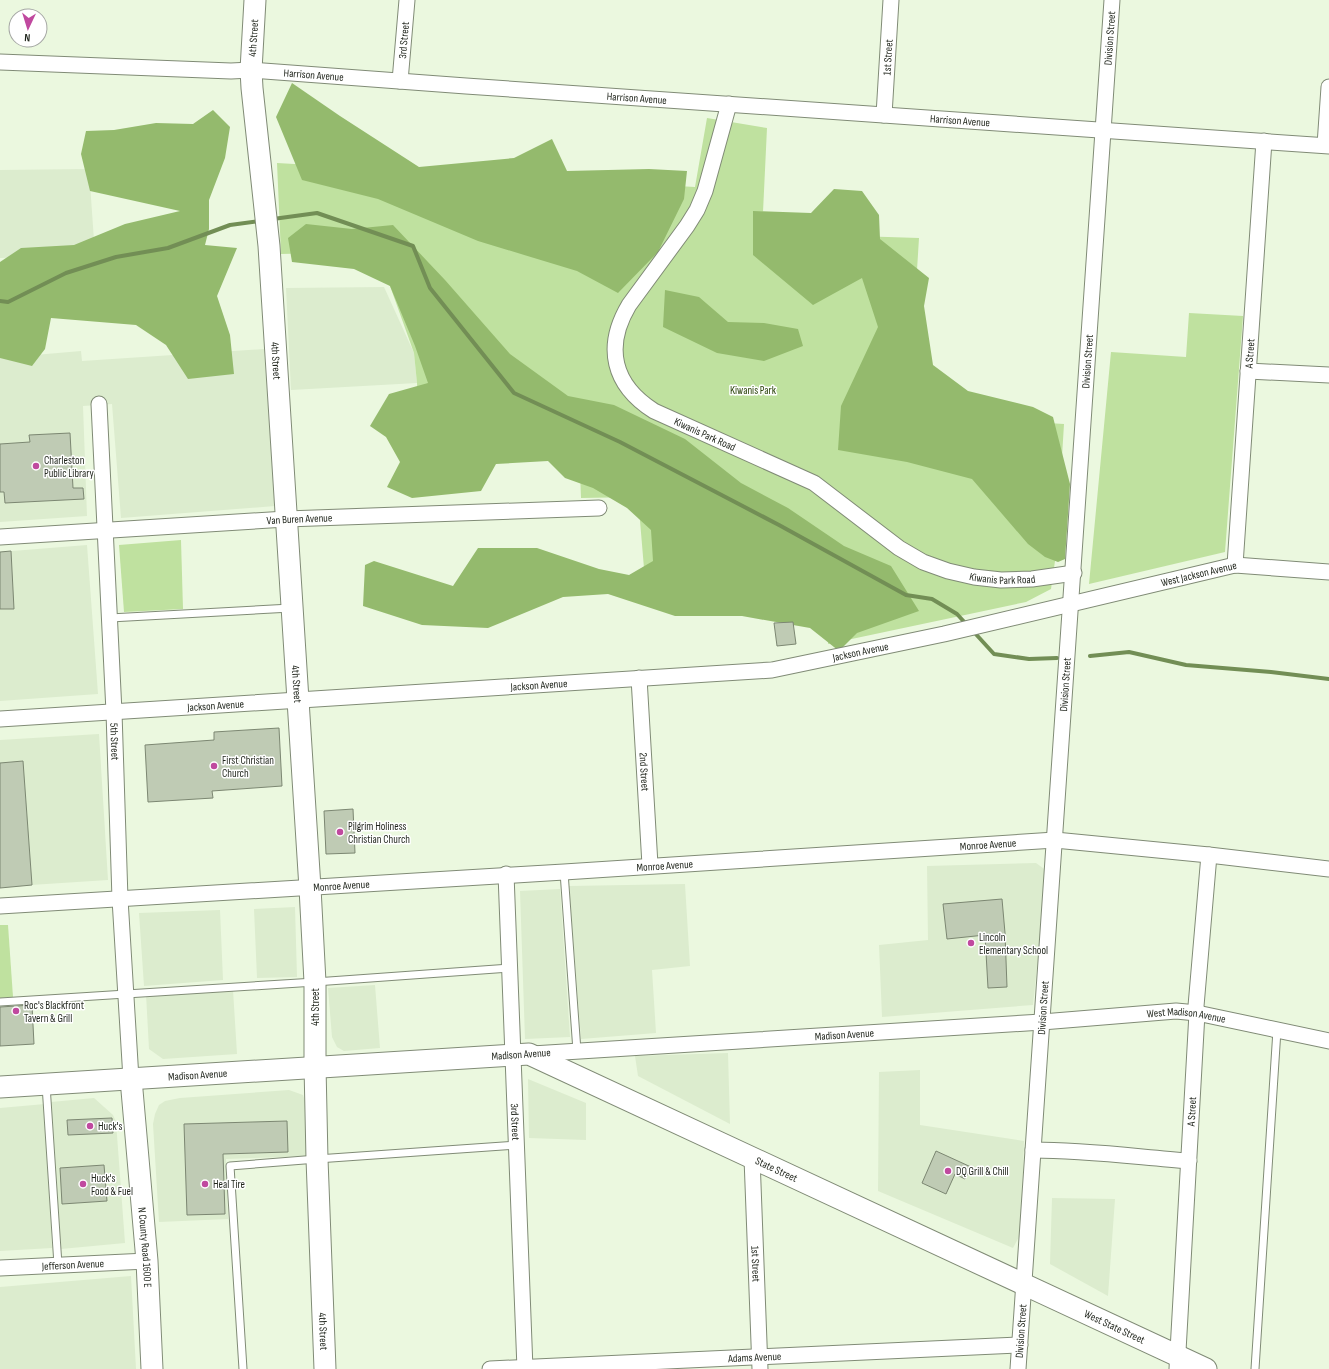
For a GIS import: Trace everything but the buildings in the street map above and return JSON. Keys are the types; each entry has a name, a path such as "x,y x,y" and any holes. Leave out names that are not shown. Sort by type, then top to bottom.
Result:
{"street":[{"name":"4th Street","path":"256,0 251,70 252,88 269,246 299,700 315,982 317,1159 325,1369"},
{"name":"3rd Street","path":"400,81 407,0"},
{"name":"1st Street","path":"884,114 892,0"},
{"name":"Division Street","path":"1018,1369 1074,574 1112,0"},
{"name":"Harrison Avenue","path":"0,62 251,70 1327,145"},
{"path":"1327,145 1329,86"},
{"name":"Kiwanis Park Road","path":"729,104 705,191 697,210 629,305 621,319 616,333 615,348 617,364 622,379 630,392 654,411 814,483 899,548 924,562 948,571 974,577 1001,580 1032,579 1074,574"},
{"name":"A Street","path":"1235,565 1248,370 1269,141"},
{"path":"1248,370 1329,376"},
{"name":"5th Street","path":"99,404 114,712 120,899 131,1079"},
{"name":"Van Buren Avenue","path":"0,537 286,519 599,508"},
{"name":"West Jackson Avenue","path":"1071,604 1235,565 1329,572"},
{"name":"Jackson Avenue","path":"0,719 772,670 944,634 1071,604"},
{"name":"2nd Street","path":"639,678 650,865"},
{"name":"Monroe Avenue","path":"0,906 310,888 506,874 564,872 650,865 1055,840 1209,855 1329,869"},
{"name":"A Street","path":"1178,1362 1197,1013 1196,1006 1209,855"},
{"name":"3rd Street","path":"506,874 510,968 521,1054 517,1145 525,1368"},
{"name":"West Madison Avenue","path":"1042,1022 1176,1011 1197,1013 1329,1041"},
{"name":"Madison Avenue","path":"0,1087 315,1066 1042,1022"},
{"name":"State Street","path":"521,1054 752,1158 1024,1284"},
{"name":"N County Road 1600 E","path":"131,1079 147,1261 152,1369"},
{"path":"1033,1150 1061,1150 1122,1154 1189,1161"},
{"name":"1st Street","path":"752,1158 760,1363"},
{"name":"Jefferson Avenue","path":"0,1268 147,1261"},
{"name":"West State Street","path":"1024,1284 1178,1362 1206,1369"},
{"name":"Adams Avenue","path":"490,1369 760,1363 1020,1345"}],"lane":[{"path":"110,618 292,607"},
{"path":"564,872 576,1051"},
{"path":"0,1002 510,968"},
{"path":"1256,1369 1277,1030"},
{"path":"46,1084 58,1265"},
{"path":"243,1369 230,1166 517,1145"}],"shaded area":[{"path":"89,169 95,255 0,258 0,170"},
{"path":"384,287 414,353 417,383 291,390 286,288"},
{"path":"264,349 275,506 121,518 112,404 83,406 87,516 0,522 0,358 81,351 82,361"},
{"path":"87,545 98,694 0,701 0,552"},
{"path":"99,734 108,880 0,887 0,740"},
{"name":"Lincoln Elementary School","path":"1036,863 1047,871 1033,1005 882,1017 879,945 928,940 927,866"},
{"path":"685,884 690,966 652,970 656,1033 581,1039 569,886"},
{"path":"560,889 570,1037 525,1039 520,891"},
{"path":"295,907 297,977 257,978 254,909"},
{"path":"220,910 223,980 144,986 139,913"},
{"path":"375,985 380,1048 344,1051 337,1047 332,1037 328,988"},
{"path":"233,990 237,1054 163,1059 149,1049 146,994"},
{"path":"728,1053 730,1124 638,1076 635,1056"},
{"path":"920,1070 920,1125 1024,1141 1021,1233 1013,1248 878,1191 879,1072"},
{"path":"528,1079 586,1103 586,1140 529,1138"},
{"path":"289,1090 303,1095 307,1107 309,1156 226,1159 228,1219 159,1222 153,1124 159,1105 165,1101 180,1098"},
{"path":"94,1098 113,1115 116,1122 125,1243 61,1249 51,1102"},
{"path":"45,1104 52,1248 0,1251 0,1108"},
{"path":"1052,1198 1115,1199 1108,1296 1050,1264"},
{"path":"131,1276 136,1369 0,1369 0,1287"}],"green space":[{"path":"292,83 419,167 514,158 552,139 567,171 649,169 687,171 684,199 658,252 618,293 577,271 478,241 378,199 302,180 276,117"},
{"path":"213,110 230,127 225,158 209,200 209,229 205,245 237,248 217,296 230,335 234,374 188,379 166,345 136,325 51,318 45,349 32,366 0,358 0,262 21,248 74,245 125,224 180,211 90,191 81,154 86,131 114,130 156,123 193,124"},
{"name":"Kiwanis Park","path":"707,118 767,128 762,233 919,238 908,414 1064,424 1056,554 1051,589 1026,602 828,644 828,602 645,580 638,497 581,498 579,445 419,444 417,383 414,353 390,286 366,256 320,253 281,254 277,163 695,187"},
{"path":"834,189 862,191 879,215 880,239 929,278 924,306 933,365 968,391 1033,407 1053,417 1070,484 1065,559 1058,562 1045,557 1028,544 972,479 907,462 838,450 841,406 878,327 862,278 813,305 753,255 753,211 811,213"},
{"path":"306,224 352,229 393,225 445,280 510,354 568,396 614,405 685,439 741,483 788,508 844,546 891,566 919,611 857,633 839,651 810,628 742,616 675,616 608,594 563,597 488,628 422,625 363,606 365,565 374,561 453,586 478,548 537,548 599,569 629,575 653,561 651,530 627,508 593,488 565,478 548,461 496,464 481,491 412,498 387,487 400,462 386,437 370,426 389,394 428,383 415,346 390,286 354,269 292,262 288,238"},
{"path":"665,290 699,297 728,322 764,323 798,329 803,346 764,361 717,353 663,327"},
{"path":"1189,313 1243,316 1225,552 1089,584 1111,352 1186,357"},
{"path":"181,540 183,609 124,612 119,545"},
{"path":"0,925 8,925 13,997 0,998"}],"waterway":[{"path":"273,219 317,213 413,246 430,288 514,393 620,442 779,525 906,595 932,599 957,614 967,625"},
{"path":"0,301 8,302 66,273 116,257 168,248 230,225 260,221"},
{"path":"973,631 994,654 1029,659 1057,658"},
{"path":"1090,656 1129,652 1186,665 1271,672 1329,679"}],"place":[{"name":"Charleston Public Library","path":"36,466"},
{"name":"First Christian Church","path":"214,766"},
{"name":"Pilgrim Holiness Christian Church","path":"340,832"},
{"name":"Lincoln Elementary School","path":"971,943"},
{"name":"Roc's Blackfront Tavern & Grill","path":"16,1011"},
{"name":"Huck's","path":"90,1126"},
{"name":"DQ Grill & Chill","path":"948,1171"},
{"name":"Huck's Food & Fuel","path":"83,1184"},
{"name":"Heal Tire","path":"205,1184"}]}
